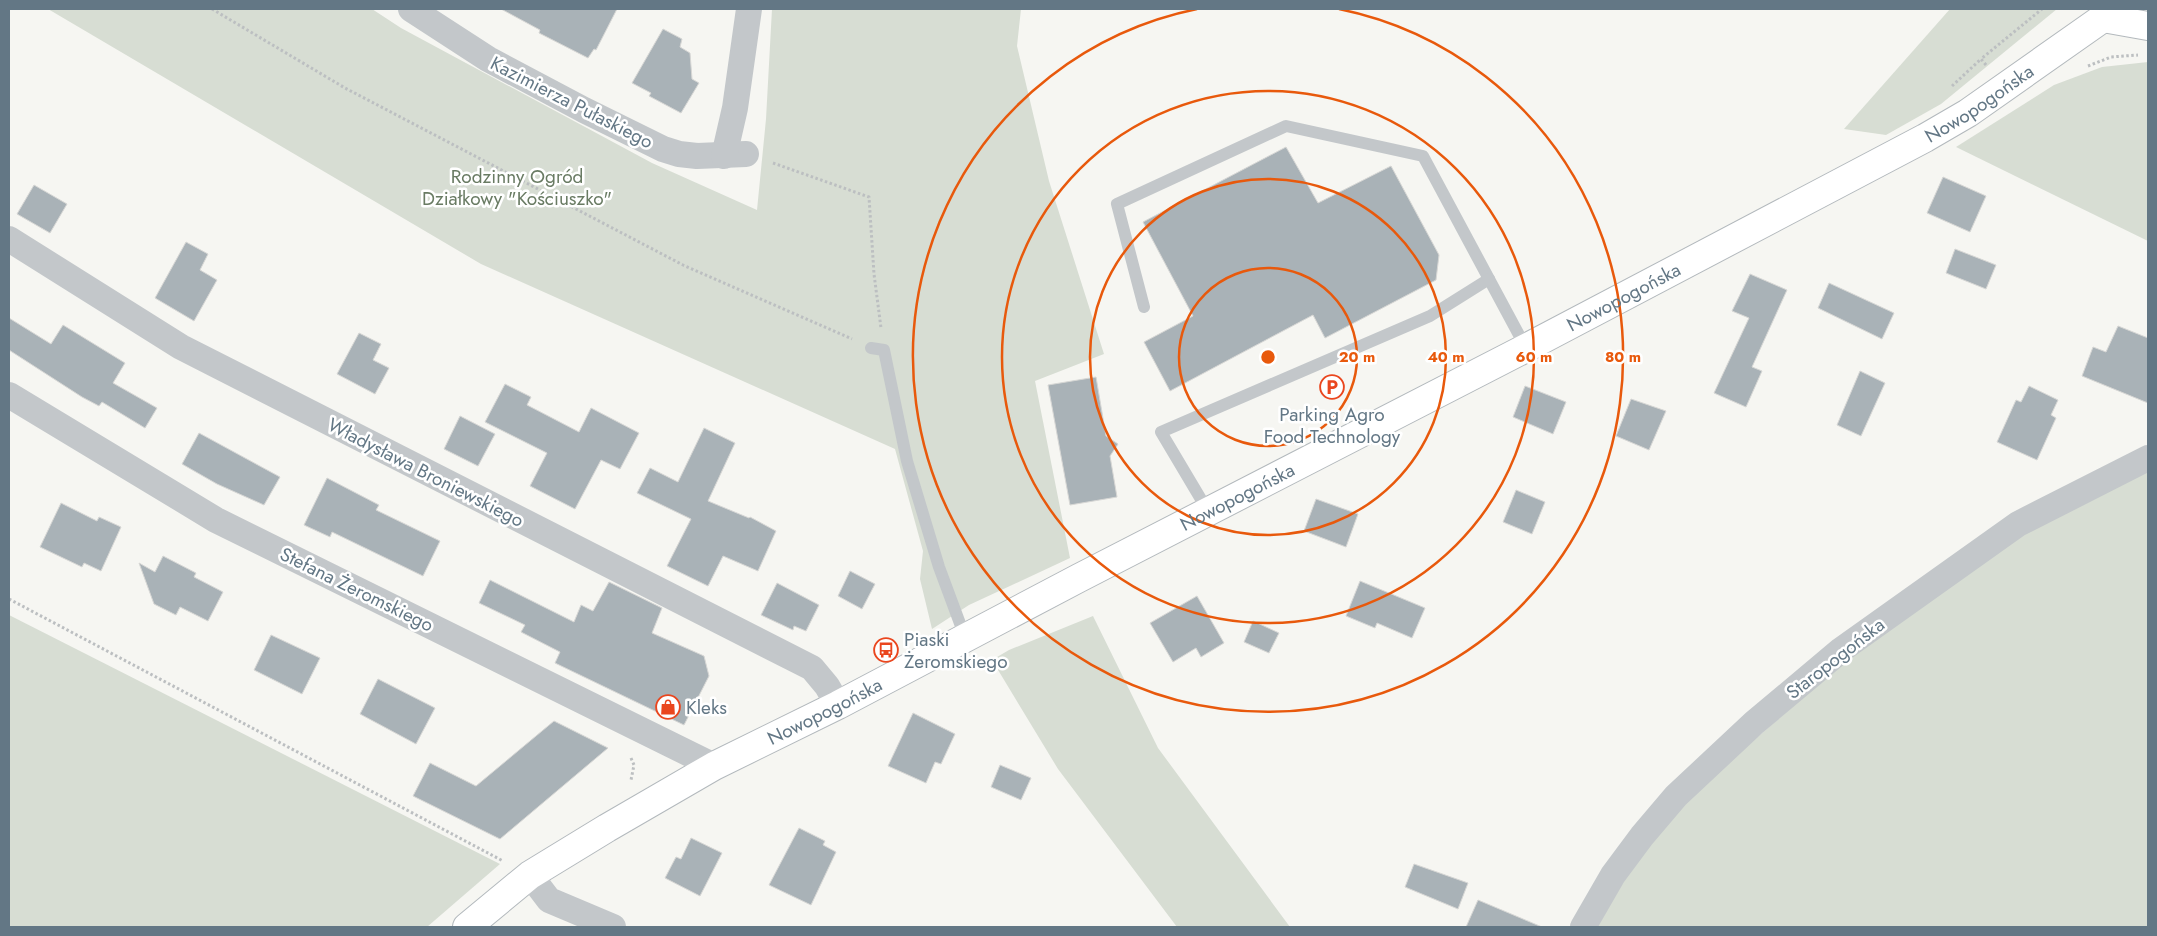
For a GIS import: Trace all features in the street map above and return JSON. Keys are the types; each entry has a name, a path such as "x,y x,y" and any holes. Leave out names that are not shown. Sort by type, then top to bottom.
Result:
{"street":[{"name":"Kazimierza Pułaskiego","path":"410,9 488,59 663,149 679,154 735,155"},
{"path":"735,155 736,108 749,9"},
{"path":"2107,13 2148,26"},
{"name":"Nowopogońska","path":"467,927 530,875 714,766 838,705 1208,511 1526,348 1932,134 1968,113 2107,13"},
{"name":"Władysława Broniewskiego","path":"9,239 181,348 812,668 827,686 838,705"},
{"name":"Stefana Żeromskiego","path":"14,406 216,520 714,766"},
{"name":"Staropogońska","path":"1583,927 1614,874 1642,836 1676,796 1754,723 1841,650 2018,524 2148,458"},
{"path":"530,875 549,900 613,927"}],"lane":[{"path":"1144,307 1117,204 1286,126 1423,156 1526,348"},
{"path":"1208,511 1161,432 1430,316 1489,279"},
{"path":"871,348 884,350 907,461 939,567 965,638"}],"path":[{"path":"212,9 345,88 675,260 871,348"},
{"path":"735,155 869,197 874,274 884,350"},
{"path":"9,599 530,875"}],"green space":[{"name":"Rodzinny Ogród Działkowy \"Kościuszko\"","path":"48,9 372,9 401,28 652,163 757,210 766,119 772,9 1021,9 1017,46 1049,181 1104,354 1035,381 1070,558 969,605 932,629 920,579 923,551 895,449 481,264"},
{"path":"1950,9 2057,9 1941,104 1886,135 1844,129"},
{"path":"2148,62 2148,241 1956,147 2054,85 2102,67"},
{"path":"2148,465 2148,927 1594,927 1625,879 1674,810 1848,658 2023,532"},
{"path":"9,615 500,864 427,927 9,927"},
{"path":"1093,616 1158,748 1290,927 1177,927 1058,769 992,660 1009,650"}],"building":[{"path":"501,9 617,9 596,50 594,49 588,58 539,33 540,30"},
{"path":"663,29 682,39 680,47 690,53 692,79 699,83 681,113 649,96 651,93 632,83"},
{"path":"1286,147 1318,203 1391,166 1439,255 1436,280 1325,338 1313,315 1170,391 1144,342 1193,316 1143,222"},
{"path":"1943,177 1986,196 1970,232 1927,213"},
{"path":"34,185 67,204 50,233 17,214"},
{"path":"186,242 208,254 200,270 217,280 194,321 155,298"},
{"path":"1955,249 1996,265 1986,289 1946,273"},
{"path":"1750,274 1787,290 1752,367 1762,371 1746,407 1714,393 1749,318 1732,311"},
{"path":"1829,283 1894,313 1882,339 1818,308"},
{"path":"9,318 51,344 63,325 125,363 113,383 157,408 145,428 102,402 99,406 82,397 9,350"},
{"path":"2118,326 2148,338 2148,403 2082,376 2093,347 2106,352"},
{"path":"359,333 381,344 373,360 389,368 375,394 337,374"},
{"path":"1860,371 1885,383 1861,436 1837,425"},
{"path":"1096,377 1106,436 1118,444 1110,456 1117,497 1070,505 1048,385"},
{"path":"505,384 531,397 527,405 579,432 591,408 639,433 620,469 601,460 575,509 530,486 547,453 485,422"},
{"path":"1525,386 1566,402 1553,434 1513,417"},
{"path":"2029,386 2058,400 2051,415 2056,418 2037,460 1997,442 2016,400 2021,402"},
{"path":"1631,399 1666,411 1649,450 1616,436"},
{"path":"460,416 495,434 478,466 444,449"},
{"path":"704,428 735,443 708,501 750,517 776,531 758,571 723,556 708,586 667,566 691,519 637,493 650,468 678,482"},
{"path":"199,433 280,477 264,505 217,484 182,464"},
{"path":"327,478 379,505 376,510 440,541 423,576 332,532 330,537 304,525"},
{"path":"1516,490 1545,502 1532,534 1503,522"},
{"path":"1316,499 1358,514 1346,547 1304,531"},
{"path":"61,503 97,521 99,517 121,527 101,571 84,563 82,567 40,547"},
{"path":"163,556 196,573 194,577 223,592 208,621 180,607 176,615 154,604 139,563 155,572"},
{"path":"850,571 875,584 862,609 838,596"},
{"path":"490,580 574,622 581,605 593,611 609,582 662,608 652,633 704,656 709,676 684,725 555,663 560,652 521,632 525,625 479,603"},
{"path":"1360,581 1425,608 1412,638 1377,623 1375,628 1346,616"},
{"path":"777,583 819,605 806,631 794,626 793,630 761,615"},
{"path":"1197,596 1224,643 1201,657 1196,648 1173,662 1150,623"},
{"path":"1253,621 1279,633 1269,653 1244,642"},
{"path":"271,635 320,658 302,694 254,670"},
{"path":"378,679 435,708 416,744 360,714"},
{"path":"913,713 955,734 941,764 935,762 926,783 888,766"},
{"path":"554,721 608,748 500,839 413,796 430,763 476,786"},
{"path":"1000,765 1031,778 1021,800 991,787"},
{"path":"799,828 825,841 823,845 836,852 811,905 769,885"},
{"path":"691,838 722,853 700,896 665,878 676,857 681,859"},
{"path":"1414,864 1468,883 1458,909 1405,887"},
{"path":"1478,900 1542,927 1466,927"}],"place":[{"name":"Parking Agro Food Technology","path":"1332,387"},
{"name":"Piaski Żeromskiego","path":"886,650"},
{"name":"Kleks","path":"668,707"}]}
